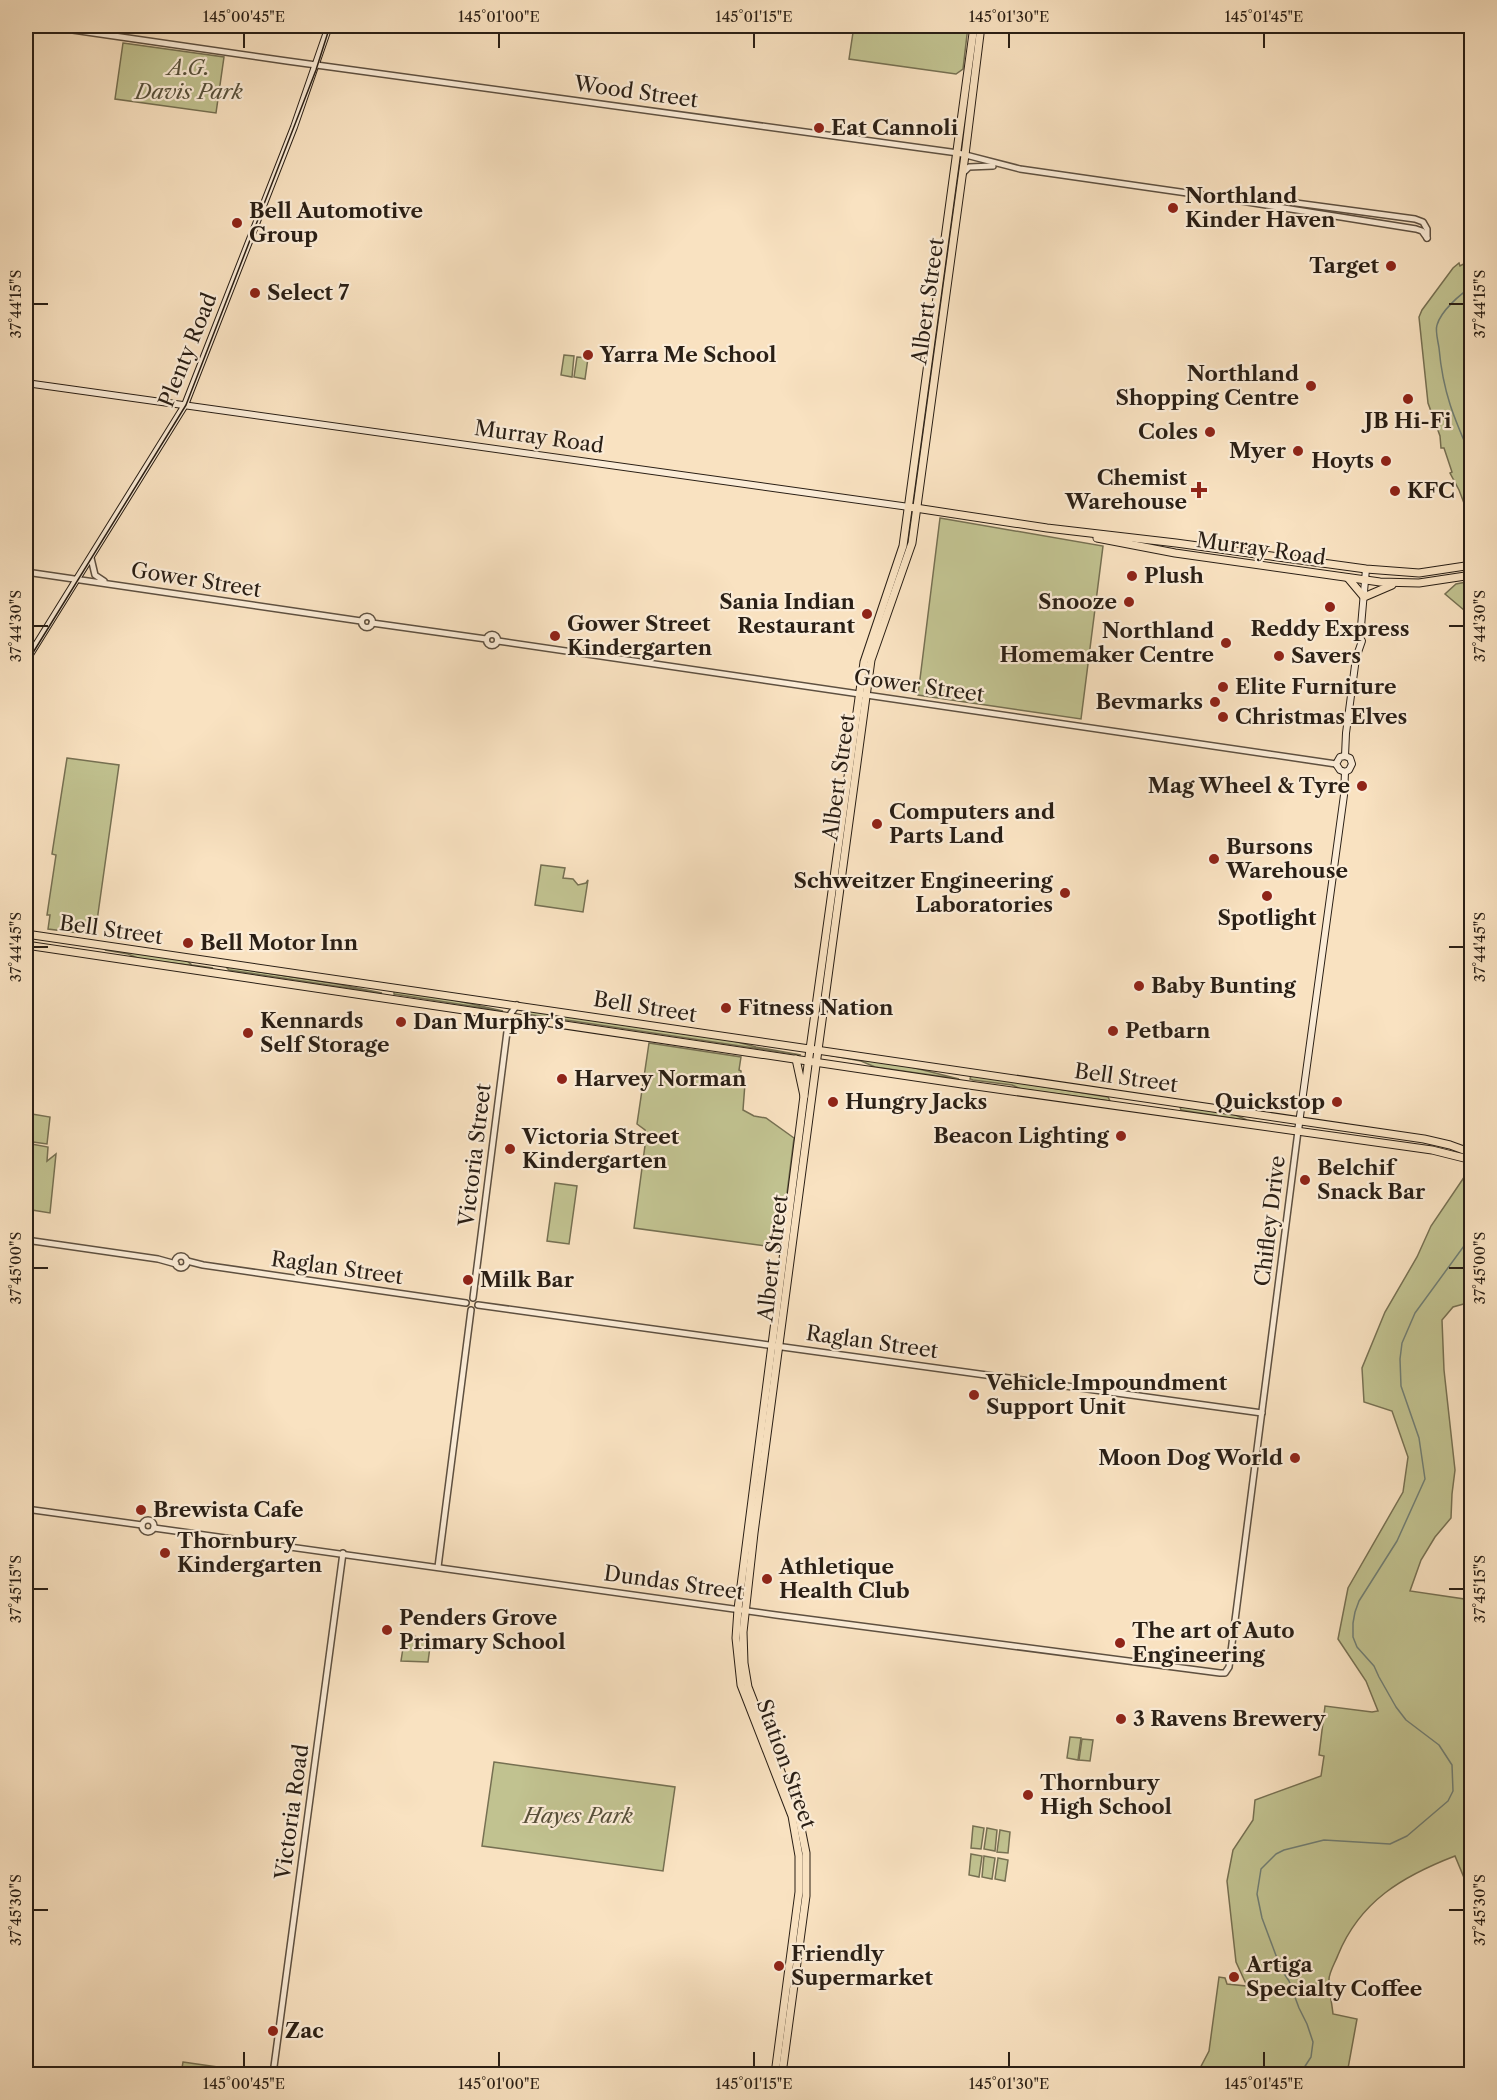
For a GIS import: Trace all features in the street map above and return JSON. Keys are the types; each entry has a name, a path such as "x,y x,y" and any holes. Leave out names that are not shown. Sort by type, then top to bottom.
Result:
{"main road":[{"name":"Plenty Road","path":"26,661 185,405 329,26"},
{"name":"Albert Street","path":"948,251 962,175 974,26"},
{"name":"Albert Street","path":"741,1609 812,1061 863,695 871,660 902,561 912,543 913,508 924,424 981,26"},
{"name":"Murray Road","path":"26,383 1047,528 1366,569 1419,573 1472,565"},
{"name":"Murray Road","path":"1047,528 1175,553 1366,580 1419,583 1472,575"},
{"path":"1175,553 1176,543"},
{"path":"1461,567 1463,577"},
{"path":"1345,756 1346,733 1358,653 1362,641 1360,638 1366,569"},
{"path":"1348,578 1365,597"},
{"path":"1365,597 1384,587 1403,583"},
{"path":"1345,756 1350,758 1352,764 1345,772 1340,770 1336,764 1338,759 1345,756"},
{"name":"Chifley Drive","path":"1298,1131 1344,795 1345,772"},
{"name":"Bell Street","path":"26,934 1424,1139 1472,1153"},
{"name":"Bell Street","path":"26,945 962,1084 1432,1150 1472,1160"},
{"path":"736,1038 751,1053"},
{"path":"796,1059 804,1096"},
{"name":"Albert Street","path":"805,1114 804,1096 812,1061"},
{"path":"962,1084 963,1071"},
{"path":"1113,1105 1115,1094"},
{"path":"1172,1113 1174,1102"},
{"name":"Station Street","path":"741,1609 736,1645 741,1686 792,1816 799,1856 800,1892 775,2074"},
{"name":"Station Street","path":"741,1609 744,1663 748,1687 800,1818 806,1853 806,1896 782,2074"}],"street":[{"name":"Wood Street","path":"45,26 962,154 1001,165 1416,229"},
{"path":"962,175 969,167 1001,165"},
{"name":"Wood Street","path":"1222,198 1237,195 1388,215 1423,222"},
{"path":"1388,215 1388,220 1392,225"},
{"path":"1423,222 1427,229 1427,238 1422,231 1416,229 1423,222"},
{"path":"90,558 95,575 108,584"},
{"name":"Gower Street","path":"26,572 361,621 367,616 372,623 486,639 493,634 498,641 1336,764"},
{"path":"509,1016 518,1005"},
{"name":"Victoria Street","path":"473,1298 509,1016"},
{"name":"Chifley Drive","path":"1225,1672 1229,1667 1298,1131"},
{"path":"26,1240 176,1262 181,1268 186,1263 183,1256 176,1262"},
{"name":"Raglan Street","path":"186,1263 466,1303"},
{"path":"438,1567 471,1310 466,1303 473,1298 478,1305 471,1310"},
{"name":"Raglan Street","path":"478,1305 1262,1413"},
{"name":"Dundas Street","path":"26,1509 142,1525 143,1530 147,1533 151,1532 154,1527 741,1609 1225,1672"},
{"name":"Victoria Road","path":"273,2074 343,1553"}],"green space":[{"path":"854,26 968,26 963,69 956,74 849,59"},
{"name":"A.G. Davis Park","path":"123,43 224,57 216,113 115,99"},
{"path":"1471,260 1472,559 1468,559 1467,511 1450,473 1452,472 1444,448 1441,448 1440,436 1428,403 1419,317 1453,268 1459,263 1460,266"},
{"path":"564,355 574,356 572,377 561,375"},
{"path":"577,357 588,358 585,379 574,377"},
{"path":"940,518 1103,546 1081,719 918,695"},
{"path":"1472,581 1471,616 1445,594 1456,584"},
{"path":"67,758 119,765 95,935 48,929 50,915 47,915 56,855 52,854"},
{"path":"541,865 565,868 563,878 573,879 578,885 588,880 583,912 535,905"},
{"path":"105,950 186,960 192,965 213,968 140,959 128,954"},
{"path":"227,968 382,993 229,970"},
{"path":"394,991 449,999 503,1011 394,994"},
{"path":"526,1009 730,1040 801,1055 526,1014 522,1011"},
{"path":"649,1043 741,1057 739,1070 741,1079 745,1083 743,1110 754,1116 766,1118 794,1138 780,1248 634,1228 646,1138 645,1130 637,1124"},
{"path":"823,1054 907,1066 959,1079 875,1067 861,1061"},
{"path":"971,1075 1108,1097 1110,1101 1021,1089 1012,1085 973,1080 970,1079"},
{"path":"1180,1107 1233,1114 1247,1120 1293,1128 1181,1110"},
{"path":"26,1113 50,1117 47,1144 26,1141"},
{"path":"26,1143 48,1147 47,1161 56,1154 50,1213 26,1209"},
{"path":"1471,1167 1471,1302 1453,1307 1442,1320 1444,1370 1455,1470 1451,1518 1435,1537 1421,1560 1410,1591 1471,1600 1472,1815 1464,1833 1468,1836 1465,1854 1471,1869 1471,1878 1465,1880 1455,1856 1418,1872 1371,1905 1347,1936 1332,1968 1329,1989 1333,2014 1357,2019 1347,2074 1197,2074 1209,2051 1219,1977 1225,1978 1227,1984 1247,1986 1236,1962 1227,1881 1233,1850 1253,1820 1255,1800 1321,1776 1324,1756 1319,1755 1325,1706 1378,1711 1366,1681 1338,1639 1348,1588 1403,1492 1408,1457 1392,1411 1364,1402 1362,1368 1385,1312 1417,1257 1431,1226"},
{"path":"555,1183 577,1186 569,1244 547,1241"},
{"path":"405,1635 431,1639 428,1662 401,1661"},
{"path":"1070,1737 1081,1738 1078,1760 1067,1758"},
{"path":"1082,1739 1093,1740 1090,1761 1079,1760"},
{"name":"Hayes Park","path":"494,1762 675,1787 663,1871 482,1846"},
{"path":"973,1826 984,1828 981,1849 971,1848"},
{"path":"987,1828 997,1830 995,1851 984,1849"},
{"path":"1000,1830 1010,1832 1008,1853 997,1852"},
{"path":"971,1854 982,1856 979,1877 969,1875"},
{"path":"984,1856 995,1858 992,1879 982,1877"},
{"path":"998,1858 1008,1860 1005,1881 995,1879"},
{"path":"183,2062 267,2074 181,2074"}],"waterway":[{"path":"1472,287 1447,309 1439,320 1436,330 1446,392 1472,459"},
{"path":"1300,2074 1311,2057 1313,2042 1289,1981 1281,1969 1262,1918 1257,1894 1261,1869 1276,1854 1284,1850 1324,1840 1390,1844 1407,1836 1448,1801 1453,1791 1452,1765 1439,1745 1406,1720 1396,1707 1374,1666 1357,1647 1353,1637 1353,1623 1359,1601 1397,1541 1425,1479 1419,1438 1401,1386 1402,1343 1415,1313 1472,1235"}],"tram line":[{"path":"26,664 186,405 316,70 330,26"}],"place":[{"name":"Eat Cannoli","path":"819,128"},
{"name":"Northland Kinder Haven","path":"1173,208"},
{"name":"Bell Automotive Group","path":"237,223"},
{"name":"Target","path":"1391,266"},
{"name":"Select 7","path":"255,293"},
{"name":"Yarra Me School","path":"588,355"},
{"name":"Northland Shopping Centre","path":"1311,386"},
{"name":"JB Hi-Fi","path":"1408,399"},
{"name":"Coles","path":"1210,432"},
{"name":"Myer","path":"1298,451"},
{"name":"Hoyts","path":"1386,461"},
{"name":"Chemist Warehouse","path":"1199,490"},
{"name":"KFC","path":"1395,491"},
{"name":"Plush","path":"1132,576"},
{"name":"Snooze","path":"1129,602"},
{"name":"Reddy Express","path":"1330,607"},
{"name":"Sania Indian Restaurant","path":"867,614"},
{"name":"Gower Street Kindergarten","path":"555,636"},
{"name":"Northland Homemaker Centre","path":"1226,643"},
{"name":"Savers","path":"1279,656"},
{"name":"Elite Furniture","path":"1223,687"},
{"name":"Bevmarks","path":"1215,702"},
{"name":"Christmas Elves","path":"1223,717"},
{"name":"Mag Wheel & Tyre","path":"1362,786"},
{"name":"Computers and Parts Land","path":"877,824"},
{"name":"Bursons Warehouse","path":"1214,859"},
{"name":"Schweitzer Engineering Laboratories","path":"1065,893"},
{"name":"Spotlight","path":"1267,896"},
{"name":"Bell Motor Inn","path":"188,943"},
{"name":"Baby Bunting","path":"1139,986"},
{"name":"Fitness Nation","path":"726,1008"},
{"name":"Dan Murphy's","path":"401,1022"},
{"name":"Petbarn","path":"1113,1031"},
{"name":"Kennards Self Storage","path":"248,1033"},
{"name":"Harvey Norman","path":"562,1079"},
{"name":"Hungry Jacks","path":"833,1102"},
{"name":"Quickstop","path":"1337,1102"},
{"name":"Beacon Lighting","path":"1121,1136"},
{"name":"Victoria Street Kindergarten","path":"510,1149"},
{"name":"Belchif Snack Bar","path":"1305,1180"},
{"name":"Milk Bar","path":"468,1280"},
{"name":"Vehicle Impoundment Support Unit","path":"974,1395"},
{"name":"Moon Dog World","path":"1295,1458"},
{"name":"Brewista Cafe","path":"141,1510"},
{"name":"Thornbury Kindergarten","path":"165,1553"},
{"name":"Athletique Health Club","path":"767,1579"},
{"name":"Penders Grove Primary School","path":"387,1630"},
{"name":"The art of Auto Engineering","path":"1120,1643"},
{"name":"3 Ravens Brewery","path":"1121,1719"},
{"name":"Thornbury High School","path":"1028,1795"},
{"name":"Friendly Supermarket","path":"779,1966"},
{"name":"Artiga Specialty Coffee","path":"1234,1977"},
{"name":"Zac","path":"273,2031"}]}
